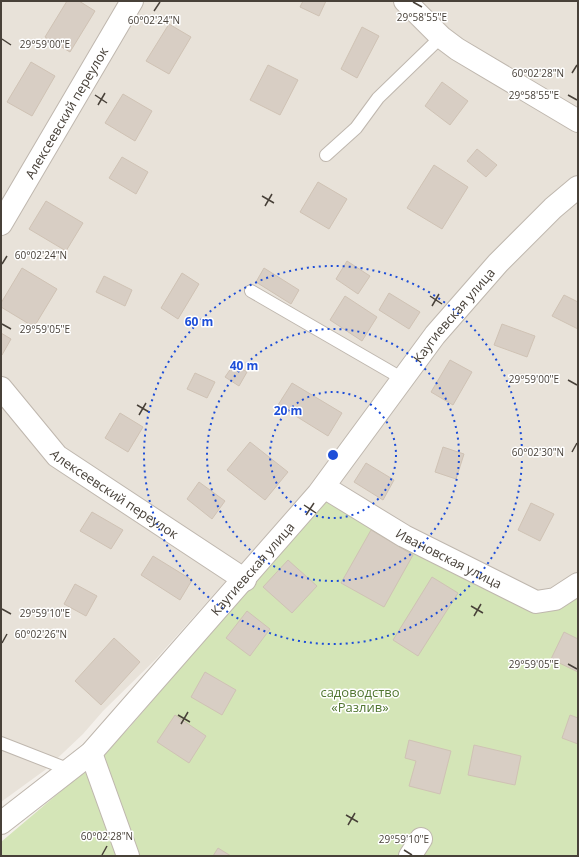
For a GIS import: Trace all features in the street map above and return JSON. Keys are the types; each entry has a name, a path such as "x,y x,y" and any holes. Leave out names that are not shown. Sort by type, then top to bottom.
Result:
{"street":[{"name":"Алексеевский переулок","path":"1,224 132,1"},
{"path":"405,1 441,37 457,50 578,121"},
{"name":"Каугиевская улица","path":"1,823 91,753 245,580 324,487 435,335 498,263 553,208 578,187"},
{"name":"Алексеевский переулок","path":"1,388 57,456 245,580"},
{"name":"Ивановская улица","path":"324,487 404,536 536,602 555,599 578,584"},
{"path":"91,753 128,856"}],"lane":[{"path":"326,156 356,128 378,98 441,37"},
{"path":"251,291 402,379"},
{"path":"1,743 70,770"}],"shaded area":[{"path":"1,1 578,1 578,575 537,596 319,477 156,659 103,711 83,734 45,770 1,802"}],"green space":[{"name":"садоводство «Разлив»","path":"328,499 535,610 578,595 578,856 1,856 1,842 67,786 77,772 83,774 129,728 257,578"}],"building":[{"path":"67,1 79,1 95,11 70,52 45,37"},
{"path":"303,1 326,1 319,16 300,7"},
{"path":"169,24 191,37 169,74 146,61"},
{"path":"362,27 379,36 357,78 341,69"},
{"path":"31,62 55,76 32,116 7,102"},
{"path":"268,65 298,80 280,115 250,100"},
{"path":"442,82 468,101 450,125 425,106"},
{"path":"123,94 152,111 135,141 105,123"},
{"path":"477,149 497,165 486,177 467,161"},
{"path":"122,157 148,172 136,194 109,178"},
{"path":"434,165 468,187 442,229 407,208"},
{"path":"318,182 347,199 329,229 300,212"},
{"path":"46,201 83,223 66,251 29,229"},
{"path":"347,261 370,276 358,294 336,279"},
{"path":"22,268 57,289 34,327 1,307 1,303"},
{"path":"264,268 299,290 291,304 256,282"},
{"path":"182,273 199,284 178,319 161,308"},
{"path":"104,276 132,290 125,306 96,292"},
{"path":"389,293 420,312 409,329 379,310"},
{"path":"564,295 578,302 578,329 552,316"},
{"path":"345,296 377,317 362,341 330,320"},
{"path":"502,324 535,336 527,357 494,345"},
{"path":"1,333 11,339 2,355 1,355"},
{"path":"450,360 472,372 453,405 431,392"},
{"path":"234,364 247,372 239,386 225,377"},
{"path":"195,373 215,382 207,398 187,389"},
{"path":"292,383 342,413 328,436 278,405"},
{"path":"120,413 143,427 128,452 105,438"},
{"path":"250,442 288,472 265,500 227,470"},
{"path":"443,447 464,454 456,479 435,472"},
{"path":"366,463 394,480 383,500 354,482"},
{"path":"199,482 225,501 212,519 187,499"},
{"path":"531,503 554,514 540,541 518,530"},
{"path":"92,512 123,530 111,549 80,531"},
{"path":"371,530 413,555 384,607 341,583"},
{"path":"153,556 192,580 180,600 141,575"},
{"path":"288,560 317,586 292,613 263,587"},
{"path":"432,577 458,593 418,656 393,640"},
{"path":"75,584 97,596 86,616 64,604"},
{"path":"247,611 270,629 250,656 226,638"},
{"path":"564,632 578,639 578,672 551,659"},
{"path":"114,638 140,662 101,705 75,681"},
{"path":"205,672 236,690 222,715 191,697"},
{"path":"175,715 206,736 189,763 157,742"},
{"path":"570,715 578,718 578,744 562,738"},
{"path":"409,740 451,751 440,794 409,786 416,761 405,758"},
{"path":"474,745 521,756 515,785 468,775"},
{"path":"218,848 231,856 213,856"}]}
